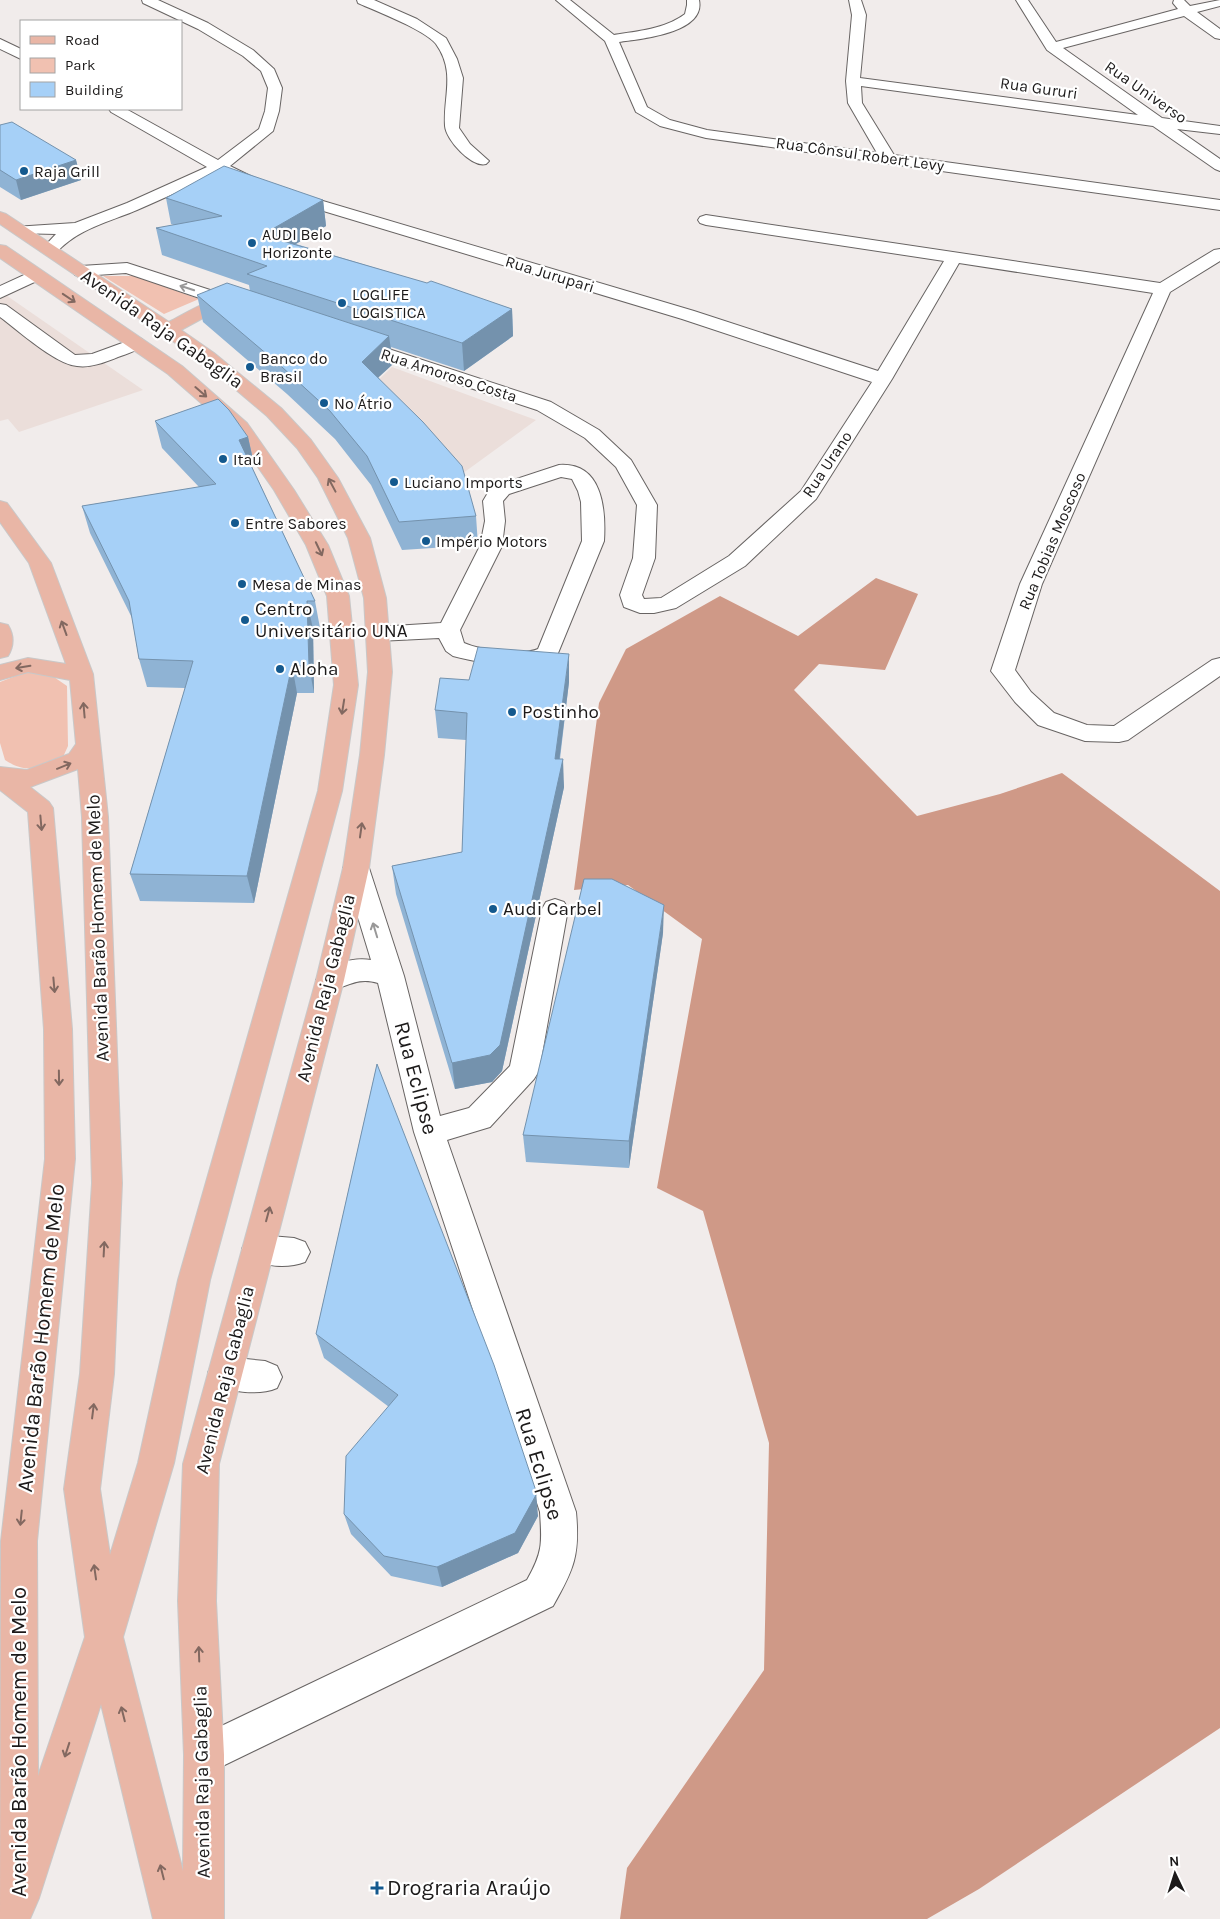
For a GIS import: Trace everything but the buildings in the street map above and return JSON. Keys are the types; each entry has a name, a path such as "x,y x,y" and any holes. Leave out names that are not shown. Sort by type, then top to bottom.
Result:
{"main road":[{"name":"Avenida Raja Gabaglia","path":"0,217 208,357 274,412 304,444 328,478 359,538 375,598 380,672 372,755 356,868 330,980 201,1464 197,1601 204,1755 203,1919"},
{"name":"Avenida Raja Gabaglia","path":"0,250 175,370 240,426 284,490 317,545 338,596 346,685 330,791 194,1280 156,1463 104,1637 15,1912"},
{"path":"168,330 209,308 233,303"},
{"name":"Avenida Barão Homem de Melo","path":"0,507 40,563 81,674 95,817 107,1183 97,1374 82,1489 104,1637 174,1919"},
{"path":"0,630 2,635 0,652"},
{"path":"0,673 28,665 81,674"},
{"path":"0,776 28,779 48,772 78,760 87,745"},
{"name":"Avenida Barão Homem de Melo","path":"0,776 40,808 58,1029 60,1159 19,1541 15,1912"}],"street":[{"path":"50,249 60,238 77,228 133,206 219,167 266,131 275,88 267,69 248,53 203,26 148,0"},
{"path":"363,0 412,22 441,41 450,59 456,78 452,128 464,147 481,161"},
{"name":"Rua Cônsul Robert Levy","path":"562,0 611,39 642,108 666,123 706,134 1220,205"},
{"path":"611,39 672,26 690,16 694,5 692,0"},
{"path":"855,0 859,15 852,81 855,103 888,158"},
{"path":"1022,0 1052,47 1220,2"},
{"path":"1176,0 1188,12 1220,35"},
{"path":"0,43 20,54"},
{"name":"Rua Universo","path":"1052,47 1220,166"},
{"name":"Rua Gururi","path":"852,81 1220,130"},
{"name":"Rua Jurupari","path":"118,110 219,167 263,188 688,315 883,379"},
{"path":"706,220 1163,289 1220,254"},
{"path":"20,230 77,228"},
{"name":"Rua Urano","path":"640,606 668,603 738,561 809,495 883,379 954,258"},
{"path":"81,271 127,268 252,309"},
{"path":"0,293 35,274"},
{"name":"Rua Tobias Moscoso","path":"1163,289 1031,584 1003,671 1023,697 1046,719 1085,733 1119,734 1220,665"},
{"path":"0,309 75,362 90,360 136,343"},
{"name":"Rua Amoroso Costa","path":"337,338 544,406 592,434 624,464 647,504 644,558 631,595 632,602 640,606"},
{"path":"559,471 571,471 577,474 586,485 592,506 595,524 593,541 548,653 537,658 522,660 466,652 456,648 451,641 449,630 491,546 495,521 492,501 496,495 502,490 559,471"},
{"path":"378,634 449,630"},
{"name":"Rua Eclipse","path":"204,1755 540,1593 556,1565 560,1538 558,1512 429,1132 390,976 356,868"},
{"path":"429,1132 479,1118 524,1071 555,909"},
{"path":"330,980 352,969 369,968 390,976"},
{"path":"258,1249 294,1252"},
{"path":"225,1373 265,1376"}],"shaded area":[{"path":"0,291 143,390 19,432 8,419 0,421"},
{"path":"392,367 536,420 455,479 369,389"},
{"path":"876,578 918,594 885,670 819,664 794,690 917,816 1000,794 1062,773 1220,891 1220,1728 979,1889 927,1919 620,1919 627,1868 764,1670 769,1443 703,1211 657,1188 702,939 628,885 574,890 599,703 626,649 720,596 798,636"}],"green space":[{"path":"103,276 135,276 199,299 164,314"},
{"path":"26,672 51,675 67,686 68,746 63,757 34,768 20,767 5,760 0,743 0,682"}],"place":[{"name":"Raja Grill","path":"24,171"},
{"name":"AUDI Belo Horizonte","path":"252,243"},
{"name":"LOGLIFE LOGISTICA","path":"342,303"},
{"name":"Banco do Brasil","path":"250,367"},
{"name":"No Átrio","path":"324,403"},
{"name":"Itaú","path":"223,459"},
{"name":"Luciano Imports","path":"394,482"},
{"name":"Entre Sabores","path":"235,523"},
{"name":"Império Motors","path":"426,541"},
{"name":"Mesa de Minas","path":"242,584"},
{"name":"Centro Universitário UNA","path":"245,620"},
{"name":"Aloha","path":"280,669"},
{"name":"Postinho","path":"512,712"},
{"name":"Audi Carbel","path":"493,909"},
{"name":"Drograria Araújo","path":"377,1888"}]}
